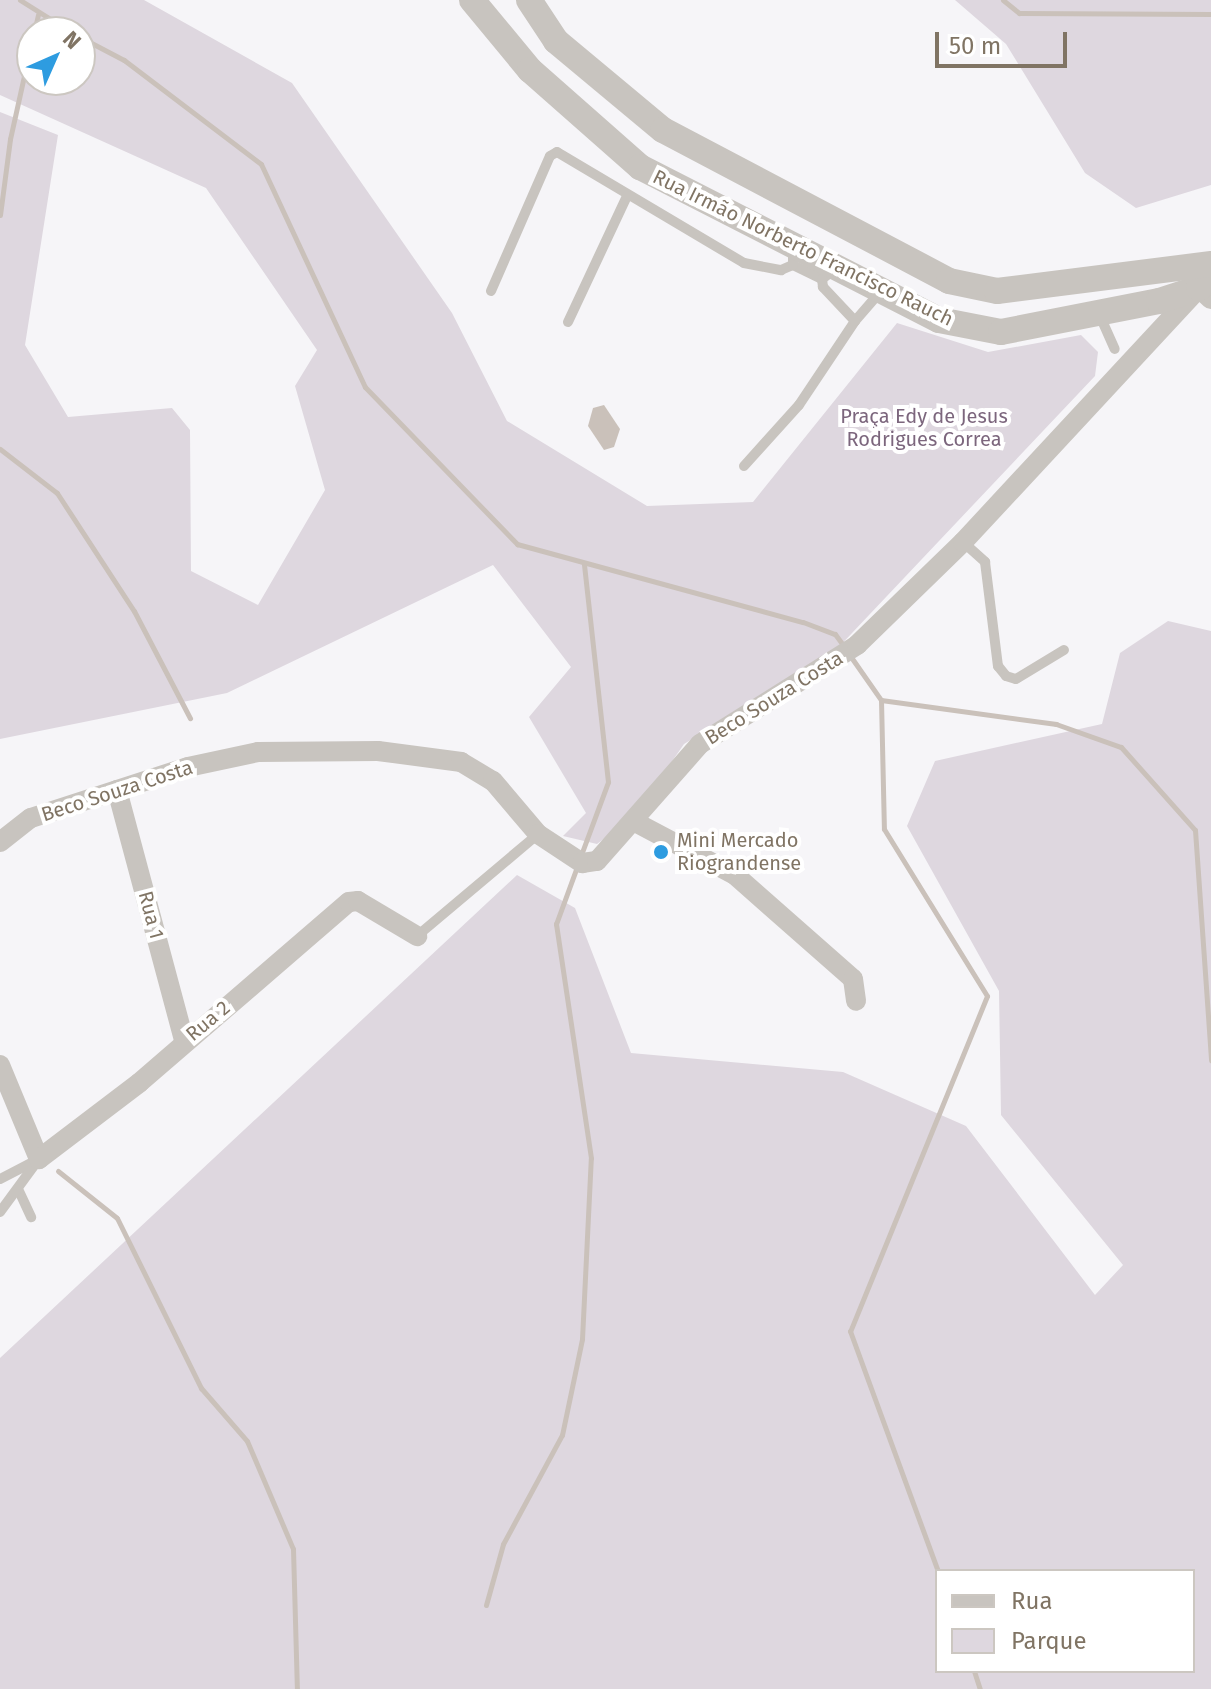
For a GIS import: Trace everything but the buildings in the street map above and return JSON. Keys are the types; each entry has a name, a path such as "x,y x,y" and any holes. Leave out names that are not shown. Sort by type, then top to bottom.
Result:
{"street":[{"name":"Rua Irmão Norberto Francisco Rauch","path":"472,0 530,70 640,167 793,255 830,273 881,290 939,320 971,329 1001,332 1100,316 1207,288"},
{"name":"Rua Irmão Norberto Francisco Rauch","path":"529,0 556,41 663,130 949,281 997,291 1211,264"},
{"path":"530,70 556,41"},
{"name":"Beco Souza Costa","path":"0,842 31,818 188,767 258,752 378,751 461,762 493,781 538,834 590,864 635,822 700,744 857,645 963,542 1207,288"},
{"name":"Rua 1","path":"117,790 184,1040"},
{"path":"635,822 735,875 853,979 856,1001"},
{"name":"Rua 2","path":"39,1159 73,1137 352,900 417,936"},
{"path":"0,1065 39,1159"}],"lane":[{"path":"491,291 553,153 744,263 771,271 793,255"},
{"path":"568,322 627,196"},
{"path":"830,273 827,294 855,321"},
{"path":"744,466 799,405 855,321 881,290"},
{"path":"1100,316 1115,349"},
{"path":"963,542 985,562 998,666 1006,676 1016,679 1064,650"},
{"path":"417,936 538,834"},
{"path":"0,1212 19,1191 39,1159"},
{"name":"Rua 2","path":"0,1179 39,1159"},
{"path":"19,1191 31,1217"}],"green space":[{"name":"Praça Edy de Jesus Rodrigues Correa","path":"0,0 144,0 292,83 452,313 507,421 647,506 753,502 897,323 988,352 1081,335 1098,352 1095,376 835,651 684,744 634,816 597,844 563,836 586,813 529,717 571,667 493,565 227,693 0,739 0,112 58,135 25,345 68,417 172,408 190,430 191,571 258,605 325,490 295,386 317,350 206,188 0,95"},
{"path":"955,0 1211,0 1211,185 1136,208 1085,173 1006,44"},
{"path":"1168,621 1211,631 1211,1689 0,1689 0,1358 517,875 575,908 631,1053 843,1072 966,1126 1095,1295 1123,1265 1001,1115 999,991 907,826 935,761 1102,724 1120,653"}],"shaded area":[{"path":"604,405 620,429 614,447 604,450 588,426 593,408"}],"waterway":[{"path":"20,0 46,16"},
{"path":"1003,0 1019,13 1211,14"},
{"path":"96,45 124,60 261,164 365,387 517,544 803,622 835,634 845,648"},
{"path":"0,215 10,139 20,96"},
{"path":"0,449 57,493 134,611 190,718"},
{"path":"581,855 608,782 584,563"},
{"path":"851,657 881,700 884,829 987,996 850,1331 937,1569"},
{"path":"881,700 1056,724 1121,747 1195,830 1211,1060"},
{"path":"486,1605 503,1544 562,1435 582,1339 591,1158 556,924 578,864"},
{"path":"58,1171 117,1218 201,1388 247,1441 293,1549 297,1689"},
{"path":"975,1673 980,1689"}],"place":[{"name":"Mini Mercado Riograndense","path":"661,852"}]}
